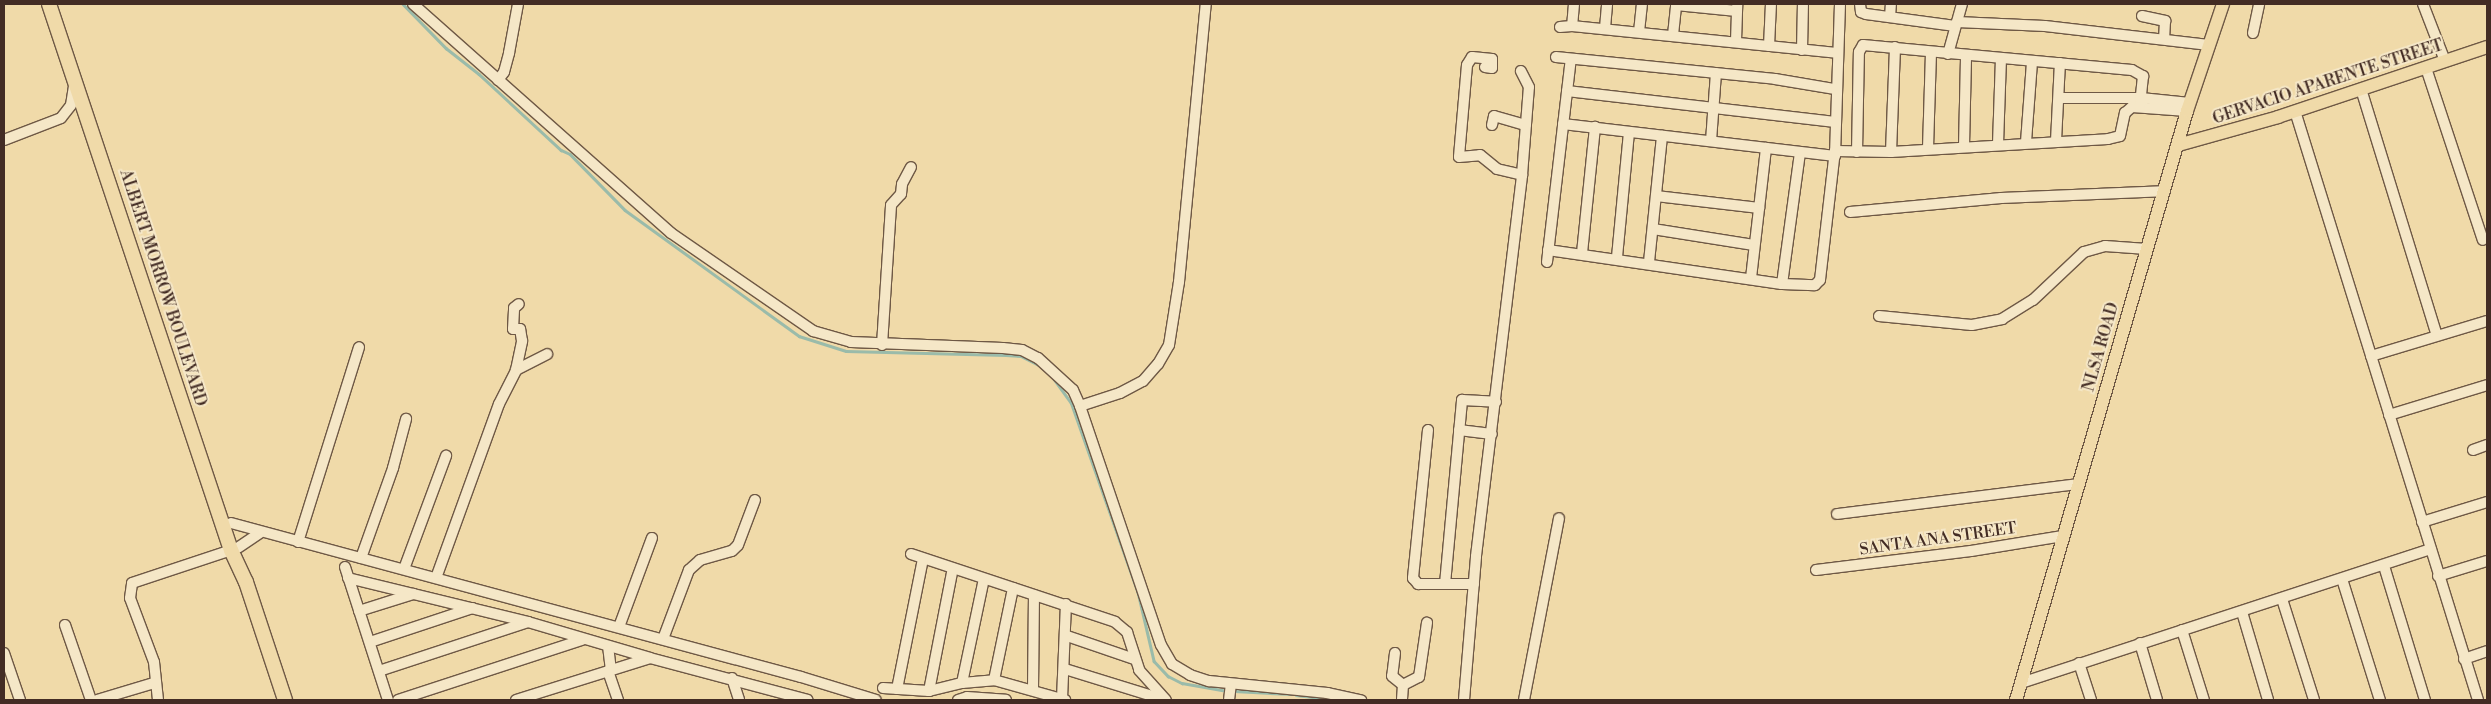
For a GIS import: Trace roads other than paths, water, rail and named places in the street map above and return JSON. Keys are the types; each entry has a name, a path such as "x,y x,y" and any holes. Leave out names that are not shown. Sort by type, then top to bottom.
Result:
{"highway":[{"name":"ALBERT MORROW BOULEVARD","path":"49,4 285,700"},
{"name":"ALBERT MORROW BOULEVARD","path":"58,4 231,522 235,548"}],"main road":[{"name":"NLSA ROAD","path":"2016,700 2188,107 2223,4"},
{"name":"GERVACIO APARENTE STREET","path":"2178,144 2295,111 2487,47"}],"street":[{"path":"413,4 671,233 813,331 851,342 882,345 1022,350 1057,372 1073,390 1080,406 1166,657 1190,676 1231,685 1327,693 1361,700"},
{"path":"498,80 504,72 510,52 518,4"},
{"path":"1080,406 1120,393 1143,382 1158,364 1169,345 1179,282 1206,4"},
{"path":"1572,26 1574,4"},
{"path":"1605,28 1607,4"},
{"path":"1639,32 1642,4"},
{"path":"1673,35 1676,4 1737,7 1736,41"},
{"path":"1769,46 1771,4"},
{"path":"1802,50 1803,4"},
{"path":"1548,250 1617,257 1782,284 1812,286 1820,280 1835,153 1835,89 1840,4"},
{"path":"1860,4 1863,13 1890,17 1956,24 2045,26 2209,45"},
{"path":"1890,17 1891,4"},
{"path":"1948,54 1962,4"},
{"path":"2253,32 2259,4"},
{"path":"2423,4 2446,62"},
{"path":"2142,16 2165,21 2164,39"},
{"path":"1560,27 1605,28 1837,53"},
{"path":"1856,152 1859,48 1866,44 1966,56 2138,72 2143,76 2140,103"},
{"path":"1891,152 1895,47"},
{"path":"1928,148 1931,52"},
{"path":"1964,146 1966,56"},
{"path":"1485,67 1492,68 1492,59 1472,57 1467,65 1459,157 1480,155 1497,169 1522,175"},
{"path":"1556,57 1716,73 1835,89"},
{"path":"1998,144 2001,58"},
{"path":"1547,262 1571,59"},
{"path":"2026,142 2032,62"},
{"path":"2056,141 2060,98 2060,64"},
{"path":"2426,68 2483,240"},
{"path":"1711,141 1716,73"},
{"path":"1464,700 1474,584 1522,175 1526,125 1522,76"},
{"path":"4,140 56,120 69,110 74,77"},
{"path":"2361,89 2437,336"},
{"path":"1567,91 1835,122"},
{"path":"2060,98 2188,107"},
{"path":"1563,124 1800,152 1891,152 1928,148 2116,138 2122,132 2127,110 2140,103"},
{"path":"69,110 87,116"},
{"path":"2295,111 2478,700"},
{"path":"1492,125 1494,116 1526,125"},
{"path":"1582,252 1595,127"},
{"path":"1617,257 1629,133"},
{"path":"1648,262 1662,136"},
{"path":"1751,278 1766,148"},
{"path":"1782,284 1800,152"},
{"path":"882,345 892,217 890,204 901,194 902,184 911,167"},
{"path":"1850,212 1872,212 2001,198 2165,191"},
{"path":"1656,196 1759,208"},
{"path":"1653,229 1754,245"},
{"path":"1879,316 1972,325 2002,319 2033,300 2084,252 2105,246 2147,249"},
{"path":"436,578 499,404 516,370 522,341 520,329 513,329 513,322 514,308 519,304"},
{"path":"2371,356 2487,321"},
{"path":"298,542 359,347"},
{"path":"516,370 548,354"},
{"path":"2389,415 2487,385"},
{"path":"1445,584 1462,400 1496,402"},
{"path":"361,558 406,419"},
{"path":"1428,430 1413,578 1418,584 1474,584"},
{"path":"1459,430 1492,434"},
{"path":"2473,450 2487,445"},
{"path":"404,569 446,456"},
{"path":"1837,514 2078,484"},
{"path":"663,639 690,570 700,560 732,551 738,545 755,500"},
{"path":"2422,522 2487,502"},
{"path":"1524,700 1559,518"},
{"path":"231,522 260,533 404,569 619,627 876,700"},
{"path":"158,700 154,683 154,662 130,598 132,583 235,548 260,533"},
{"name":"SANTA ANA STREET","path":"1816,570 1954,554 2063,536"},
{"path":"619,627 652,538"},
{"path":"2021,683 2431,550"},
{"path":"911,554 1066,604 1124,629 1134,659 1147,680 1165,700"},
{"path":"897,689 923,558"},
{"path":"2438,576 2487,560"},
{"path":"345,566 388,700"},
{"path":"2384,566 2425,700"},
{"path":"929,691 953,568"},
{"path":"348,578 528,622 551,631 732,678 808,700"},
{"path":"962,683 984,579"},
{"path":"2342,579 2380,700"},
{"path":"994,680 1013,588"},
{"path":"359,611 415,594"},
{"path":"1033,689 1034,595"},
{"path":"2282,599 2314,700"},
{"path":"440,600 442,618"},
{"path":"883,688 929,691 962,683 994,680 1033,689 1064,700 1067,636 1066,604"},
{"path":"370,642 473,608"},
{"path":"2242,612 2268,700"},
{"path":"379,671 528,622"},
{"path":"1403,685 1419,677 1428,623"},
{"path":"65,625 91,700"},
{"path":"2182,630 2204,700"},
{"path":"551,631 555,649"},
{"path":"1067,636 1134,659"},
{"path":"398,700 583,639"},
{"path":"2140,643 2157,700"},
{"path":"608,646 610,670 617,700"},
{"path":"2464,659 2487,651"},
{"path":"1395,652 1392,676 1403,685"},
{"path":"4,653 20,700"},
{"path":"516,700 650,658"},
{"path":"2079,663 2091,700"},
{"path":"1065,669 1165,700"},
{"path":"732,678 739,700"},
{"path":"1140,693 1147,680"},
{"path":"98,700 154,683"},
{"path":"1229,699 1231,685"},
{"path":"1402,700 1403,685"},
{"path":"958,700 967,697 1006,700"}],"waterway":[{"path":"403,4 446,48 479,74 561,150 570,154 625,210 799,336 846,351 1021,356 1039,365"},
{"path":"1054,379 1071,402 1138,592 1154,661 1168,676 1182,683 1228,691"},
{"path":"1234,691 1291,694"},
{"path":"1296,695 1335,700"}]}
